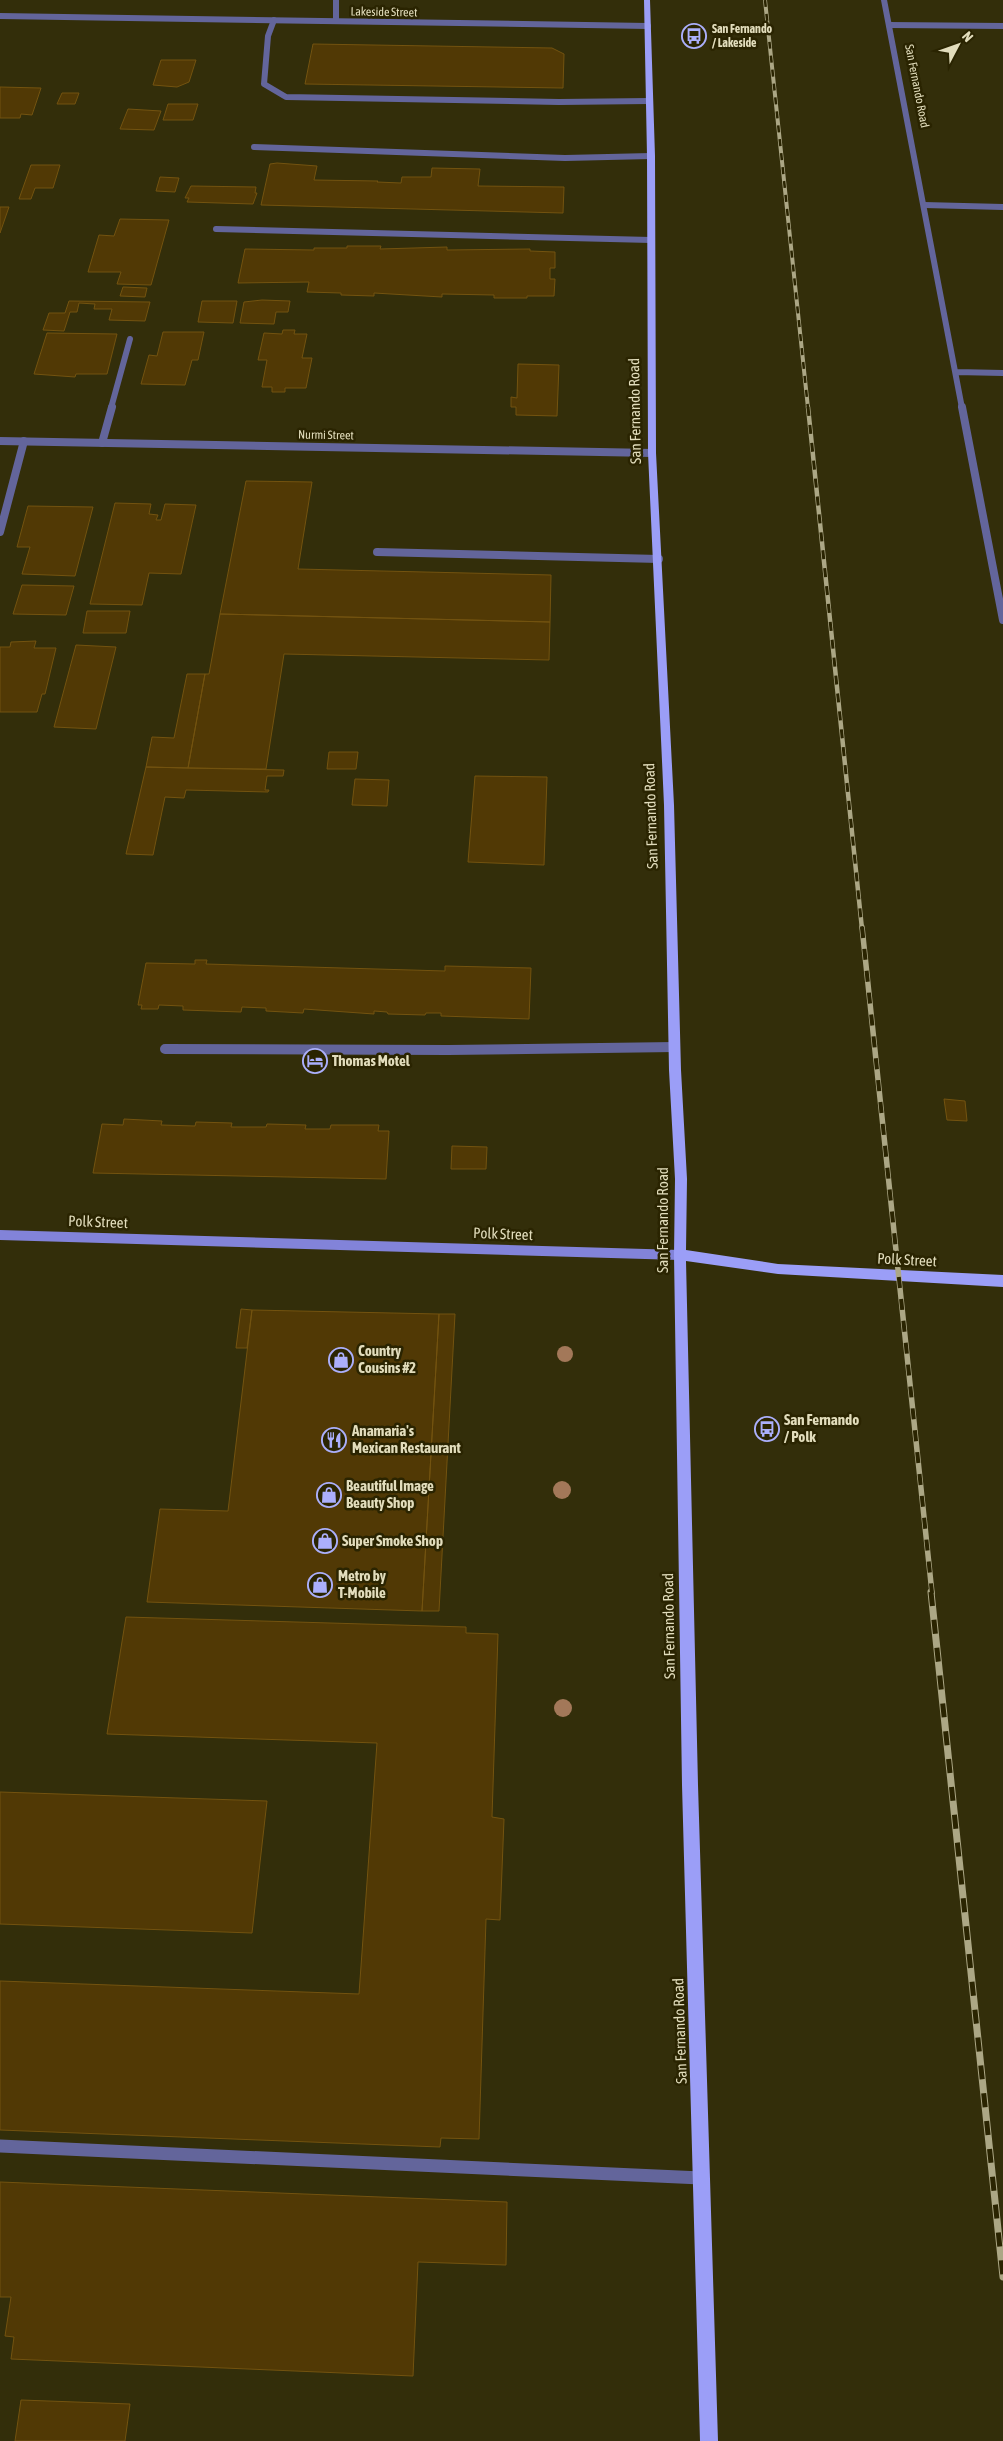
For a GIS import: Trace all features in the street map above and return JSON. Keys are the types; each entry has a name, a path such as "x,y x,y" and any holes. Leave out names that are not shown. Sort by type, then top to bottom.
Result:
{"main road":[{"name":"San Fernando Road","path":"647,0 651,156 652,453 658,559 681,1179 680,1255 690,1785 709,2441"},
{"name":"Polk Street","path":"680,1255 778,1269 1003,1281"}],"street":[{"path":"336,0 336,21"},
{"name":"San Fernando Road","path":"884,0 1003,620"},
{"name":"Lakeside Street","path":"0,16 648,26"},
{"path":"274,20 268,36 264,84 286,97 650,102"},
{"path":"888,25 1003,26"},
{"path":"254,147 565,158 651,156"},
{"path":"924,205 1003,207"},
{"path":"216,229 651,240"},
{"path":"102,442 130,339"},
{"path":"956,372 1003,373"},
{"name":"Nurmi Street","path":"0,440 652,453"},
{"path":"0,532 24,441"},
{"path":"377,552 658,559"},
{"path":"165,1049 448,1050 675,1047"},
{"name":"Polk Street","path":"0,1235 680,1255"},
{"path":"0,2146 702,2178"}],"building":[{"path":"313,44 552,48 564,54 563,88 305,84"},
{"path":"161,60 196,60 189,82 177,87 153,85"},
{"path":"0,87 41,88 32,115 21,114 20,118 0,118"},
{"path":"62,93 79,93 75,104 57,104"},
{"path":"168,104 198,104 193,120 163,120"},
{"path":"128,109 161,111 154,130 120,129"},
{"path":"270,164 317,166 314,180 401,183 402,177 431,177 432,168 480,169 478,186 564,187 563,213 261,205"},
{"path":"31,165 60,165 53,188 35,188 31,199 19,199"},
{"path":"160,177 179,178 175,192 156,191"},
{"path":"191,186 256,187 255,193 257,193 253,204 187,202 189,198 185,198"},
{"path":"0,207 9,207 0,233"},
{"path":"120,219 169,220 151,285 117,284 121,272 88,272 99,235 114,236"},
{"path":"347,246 381,246 380,249 447,247 447,250 530,249 530,251 555,252 555,268 550,268 550,279 555,279 554,296 494,298 494,295 442,294 442,297 374,293 374,296 341,295 341,293 307,292 309,282 238,283 245,249 314,250 314,248 347,248"},
{"path":"123,287 147,288 145,297 120,296"},
{"path":"262,300 290,301 288,312 276,312 274,324 240,323 244,302"},
{"path":"69,301 150,302 145,321 109,320 112,309 94,309 95,304 79,303 77,312 70,312 64,331 43,330 49,313 65,313"},
{"path":"202,301 237,301 233,323 198,322"},
{"path":"283,330 295,330 294,334 307,334 302,358 312,358 306,388 285,388 285,392 272,392 272,387 262,387 267,360 258,360 264,333 282,334"},
{"path":"163,332 204,332 198,360 192,360 185,385 141,384 149,355 157,356"},
{"path":"47,333 117,334 107,374 76,374 75,377 34,374"},
{"path":"518,364 559,365 557,416 516,415 516,407 511,407 511,397 517,398"},
{"path":"246,481 312,482 298,569 551,575 550,622 220,614"},
{"path":"115,503 151,504 149,514 158,515 156,520 161,520 165,504 196,505 181,574 149,573 142,605 90,604"},
{"path":"28,506 93,507 75,576 22,574 30,547 17,547"},
{"path":"22,585 74,586 66,615 13,614"},
{"path":"87,611 130,611 126,633 83,633"},
{"path":"220,614 550,622 549,660 284,654 266,769 188,768 205,674 209,674"},
{"path":"36,641 34,648 56,648 45,694 42,694 37,712 0,712 0,647 10,647 11,642"},
{"path":"76,645 116,647 96,729 54,727"},
{"path":"187,674 205,674 188,768 146,767 152,737 174,738"},
{"path":"329,752 358,752 356,769 327,769"},
{"path":"146,767 284,770 283,776 267,776 265,790 269,790 268,792 186,790 184,798 165,797 153,855 126,854"},
{"path":"475,776 547,777 544,865 468,862"},
{"path":"355,779 389,780 387,806 352,805"},
{"path":"195,960 207,960 206,964 445,971 445,966 531,968 529,1019 441,1016 441,1013 426,1013 425,1015 388,1014 387,1012 374,1011 374,1014 304,1009 303,1013 266,1011 266,1008 242,1007 241,1012 183,1010 183,1006 159,1005 158,1009 141,1009 142,1005 138,1005 146,963 195,964"},
{"path":"944,1099 965,1101 967,1121 947,1120"},
{"path":"124,1119 162,1121 161,1125 195,1126 196,1122 232,1123 231,1127 266,1127 267,1124 306,1125 305,1129 330,1129 331,1125 379,1125 378,1131 389,1131 386,1179 93,1173 102,1124 123,1125"},
{"path":"452,1146 487,1147 486,1169 451,1169"},
{"path":"241,1309 252,1310 247,1348 236,1348"},
{"path":"252,1310 439,1314 422,1611 147,1602 160,1509 228,1511"},
{"path":"439,1314 455,1314 439,1611 422,1611"},
{"path":"126,1617 466,1627 466,1633 498,1634 492,1817 504,1819 500,1920 486,1919 479,2139 441,2138 440,2147 0,2130 0,1981 359,1994 377,1743 107,1734"},
{"path":"0,1792 267,1801 252,1933 0,1924"},
{"path":"0,2182 507,2202 506,2265 418,2262 413,2376 11,2359 14,2337 5,2336 11,2297 0,2297"},
{"path":"21,2400 130,2404 125,2441 15,2441"}],"railway":[{"path":"765,0 808,408"},
{"path":"808,407 862,929"},
{"path":"862,927 932,1593"},
{"path":"931,1592 1003,2277"}],"place":[{"name":"San Fernando / Lakeside","path":"694,36"},
{"name":"Thomas Motel","path":"315,1061"},
{"name":"Country Cousins #2","path":"341,1360"},
{"name":"San Fernando / Polk","path":"767,1429"},
{"name":"Anamaria's Mexican Restaurant","path":"334,1440"},
{"name":"Beautiful Image Beauty Shop","path":"329,1495"},
{"name":"Super Smoke Shop","path":"325,1541"},
{"name":"Metro by T-Mobile","path":"320,1585"}]}
